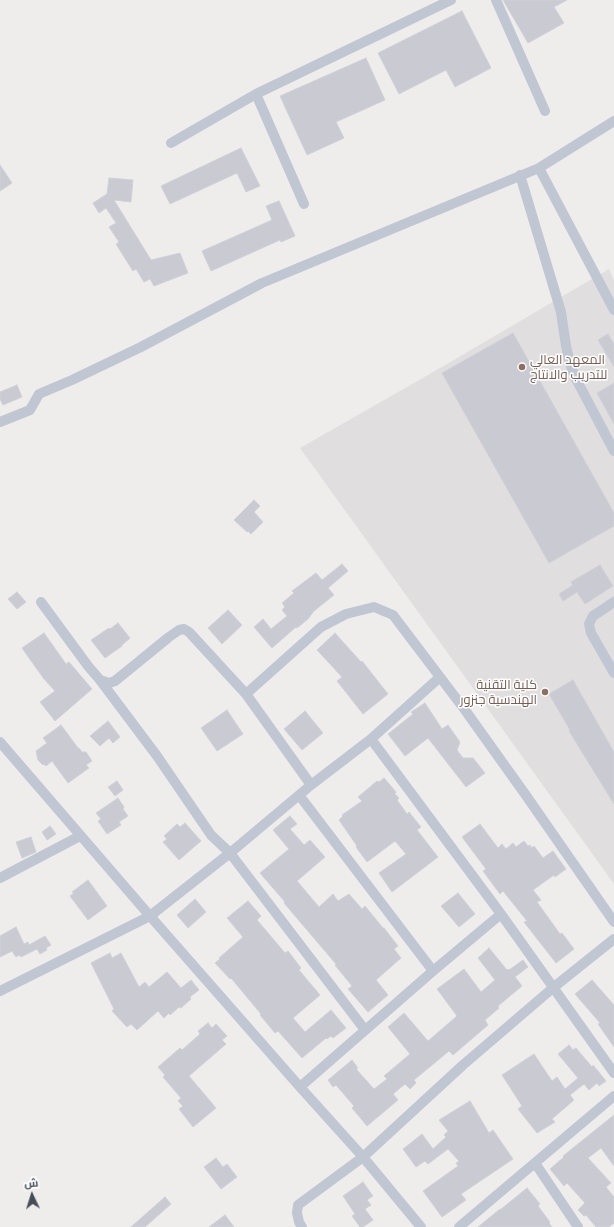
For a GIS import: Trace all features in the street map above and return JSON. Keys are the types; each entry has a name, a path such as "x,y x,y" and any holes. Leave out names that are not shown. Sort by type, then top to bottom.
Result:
{"street":[{"path":"171,143 256,94 451,0"},
{"path":"496,0 545,111"},
{"path":"256,94 304,204"},
{"path":"0,422 30,410 39,394 141,347 262,283 539,168 614,121"},
{"path":"539,168 614,310"},
{"path":"520,175 561,312 570,363 575,377 614,451"},
{"path":"40,602 157,756 211,835 230,853 365,1030"},
{"path":"614,602 593,616 589,624 591,633 614,673"},
{"path":"246,694 321,627 346,614 374,608 393,615 526,794 614,922"},
{"path":"100,680 109,683 115,681 169,637 179,630 184,629 189,632 246,694 311,785"},
{"path":"0,991 150,916 230,853 311,785 371,739 440,677"},
{"path":"371,739 501,914 614,1073"},
{"path":"0,742 80,836 363,1157 421,1227"},
{"path":"299,796 433,971"},
{"path":"0,878 80,836"},
{"path":"300,1087 501,914"},
{"path":"302,1227 298,1222 298,1205 363,1157 463,1064 554,987 614,939"},
{"path":"459,1227 614,1096"},
{"path":"535,1163 578,1227"}],"shaded area":[{"name":"كلية التقنية الهندسية جنزور","path":"609,269 614,281 614,884 300,448"}],"building":[{"path":"503,0 567,0 554,7 564,23 528,43"},
{"path":"462,11 491,68 455,87 446,70 399,94 378,53"},
{"path":"366,58 385,100 336,122 344,138 307,155 280,96"},
{"path":"241,148 260,186 246,192 237,173 170,204 161,186"},
{"path":"0,165 12,183 0,191"},
{"path":"109,178 133,180 131,202 114,200 151,260 180,253 188,273 154,286 150,279 144,282 136,269 133,271 116,244 119,242 109,227 116,223 106,208 99,213 93,203 107,194"},
{"path":"279,201 295,236 281,242 280,240 211,271 202,251 272,220 266,206"},
{"path":"513,333 614,513 614,526 549,563 442,373"},
{"path":"608,334 614,344 614,367 598,340"},
{"path":"614,383 614,424 597,393"},
{"path":"17,385 22,397 3,405 0,399 0,392"},
{"path":"254,500 260,506 254,512 263,522 251,534 234,520"},
{"path":"342,564 348,571 328,588 334,595 314,611 308,619 297,628 296,627 272,648 254,627 263,619 271,629 287,616 282,610 285,607 282,603 294,593 292,591 316,573 322,580"},
{"path":"600,565 613,586 585,604 577,592 563,601 559,594 573,585 571,582"},
{"path":"17,592 26,602 17,609 8,599"},
{"path":"228,610 242,625 222,644 208,628"},
{"path":"118,623 130,638 122,646 105,658 91,640"},
{"path":"44,633 66,664 69,662 92,689 55,721 40,702 55,691 44,679 22,648"},
{"path":"335,633 361,662 362,661 388,694 363,714 337,681 342,677 317,650"},
{"path":"573,680 614,752 614,804 569,731 570,730 549,694"},
{"path":"425,703 442,729 448,725 460,742 457,750 463,758 473,758 485,773 466,787 428,738 405,756 388,734 413,714 411,712"},
{"path":"227,710 243,734 217,751 201,728"},
{"path":"305,711 323,733 302,750 284,729"},
{"path":"108,721 120,737 113,743 109,738 100,746 90,736"},
{"path":"61,725 78,748 82,752 86,752 92,761 86,765 89,768 68,783 52,761 46,766 38,760 36,751 47,743 43,738"},
{"path":"384,778 396,792 395,794 399,798 397,800 407,814 409,812 421,827 417,830 438,857 392,892 379,873 406,854 395,841 367,862 339,820 343,816 342,815 362,801 358,797 377,781 379,782"},
{"path":"117,781 123,790 115,796 108,787"},
{"path":"118,798 128,816 119,822 121,825 107,834 98,821 101,819 96,813"},
{"path":"290,816 297,824 290,829 304,845 310,840 325,857 297,881 319,907 333,894 338,901 349,894 362,909 365,906 398,946 394,949 401,958 376,980 388,995 368,1012 348,989 352,986 335,965 336,964 260,873 289,849 273,830"},
{"path":"185,823 201,841 179,860 163,842 167,839 164,836 177,824 180,827"},
{"path":"480,824 498,848 502,844 506,849 513,843 516,847 524,841 532,848 534,846 543,858 553,851 566,869 555,877 554,875 533,890 541,900 537,902 560,934 562,933 574,949 556,963 524,922 527,921 503,891 500,894 483,871 486,869 462,837"},
{"path":"50,826 56,834 47,840 42,832"},
{"path":"31,837 36,852 22,858 16,842"},
{"path":"88,880 107,906 88,920 70,896 74,893 72,892"},
{"path":"458,893 475,914 459,927 441,906"},
{"path":"195,899 206,912 188,928 177,915"},
{"path":"248,901 261,916 257,920 285,953 288,951 301,968 299,970 320,995 293,1018 305,1032 331,1010 346,1028 333,1038 331,1036 327,1039 326,1038 302,1058 278,1031 275,1033 231,978 230,979 215,963 243,937 227,918"},
{"path":"16,927 24,944 28,942 29,945 45,936 51,945 46,948 47,950 40,954 37,949 21,957 19,955 16,957 12,951 0,957 0,936"},
{"path":"489,948 507,970 523,960 528,967 515,977 522,986 498,1006 499,1008 485,1020 488,1025 453,1055 449,1051 414,1080 416,1083 410,1089 405,1084 393,1094 398,1100 367,1126 352,1108 354,1106 336,1085 333,1087 328,1080 352,1060 358,1068 356,1069 374,1089 387,1079 384,1076 410,1054 388,1027 404,1013 428,1041 457,1016 437,989 464,969 481,992 495,980 478,958"},
{"path":"110,953 112,958 121,953 139,987 145,982 149,987 167,972 181,988 191,980 199,990 190,997 191,999 181,1008 179,1007 170,1015 169,1013 164,1018 158,1011 137,1030 131,1024 127,1027 112,1011 114,1009 91,963"},
{"path":"592,980 614,1005 614,1047 598,1024 600,1023 575,994"},
{"path":"208,1023 212,1028 216,1024 227,1036 222,1040 226,1044 189,1076 216,1108 193,1127 179,1109 183,1106 178,1101 181,1098 163,1077 165,1075 158,1067 180,1048 182,1050 200,1034 198,1031"},
{"path":"569,1045 573,1050 576,1048 606,1081 599,1086 597,1083 589,1090 584,1084 570,1095 574,1100 552,1119 555,1122 537,1133 518,1109 522,1106 502,1075 534,1054 552,1081 557,1077 565,1089 578,1078 558,1054"},
{"path":"470,1101 489,1133 493,1130 513,1159 461,1194 466,1200 442,1217 423,1191 458,1166 456,1163 459,1161 448,1149 428,1164 425,1161 416,1167 403,1149 422,1134 433,1149 446,1137 444,1135 448,1131 439,1120"},
{"path":"614,1115 614,1166 601,1148 588,1158 611,1183 606,1187 614,1197 614,1223 609,1227 596,1227 586,1215 584,1216 578,1210 585,1203 567,1183 564,1186 550,1169 564,1157 563,1156"},
{"path":"216,1158 223,1167 227,1164 237,1177 221,1189 204,1167"},
{"path":"363,1182 373,1196 367,1200 371,1205 365,1209 373,1220 363,1227 360,1227 352,1216 355,1214 343,1196"},
{"path":"527,1188 540,1204 538,1206 552,1227 478,1227 500,1210"},
{"path":"165,1197 171,1204 145,1227 131,1227"},
{"path":"225,1215 234,1227 209,1227"}],"place":[{"name":"المعهد العالي للتدريب والانتاج","path":"522,367"},
{"name":"كلية التقنية الهندسية جنزور","path":"545,692"}]}
